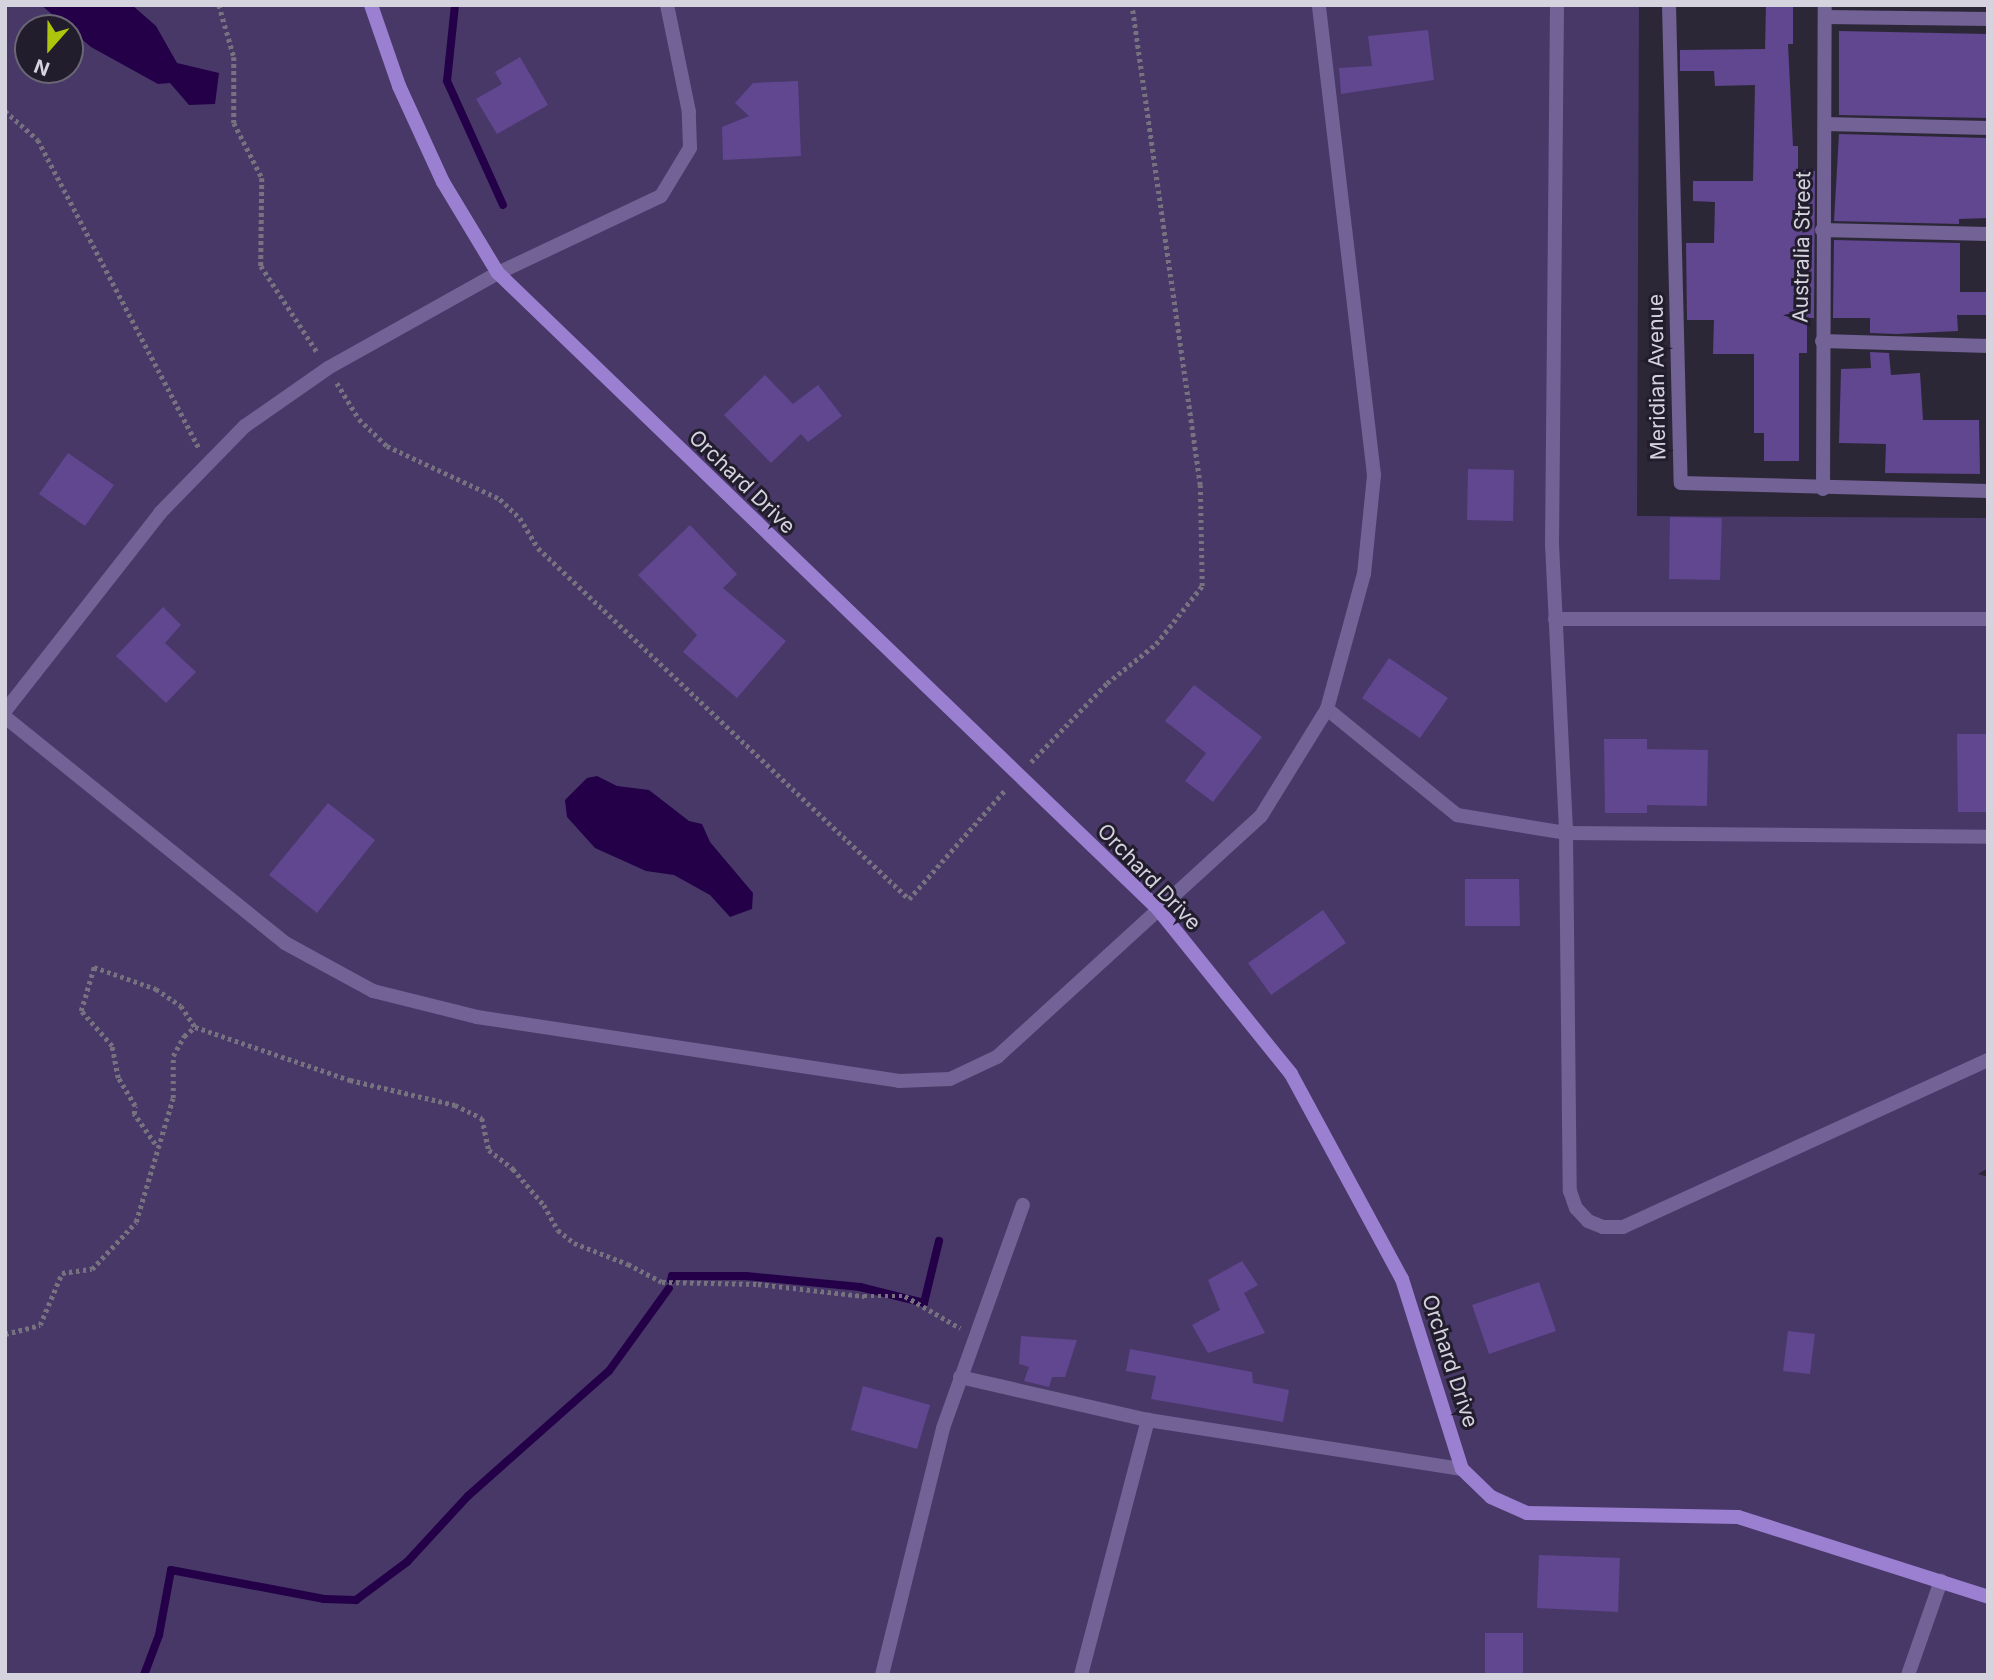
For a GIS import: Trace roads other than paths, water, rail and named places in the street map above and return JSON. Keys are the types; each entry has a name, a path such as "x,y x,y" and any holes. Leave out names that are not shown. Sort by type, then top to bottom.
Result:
{"street":[{"name":"Orchard Drive","path":"371,5 399,86 443,182 498,273 1158,909 1297,1086 1402,1279 1462,1469 1490,1497 1527,1513 1738,1517 1988,1597"},
{"path":"5,711 160,513 245,426 328,368 498,273 661,197 690,148 689,112 667,5"},
{"path":"5,717 285,943 373,991 477,1017 900,1081 950,1079 997,1057 1261,816 1327,709 1364,574 1374,475 1319,5"},
{"path":"1558,5 1555,619 1566,833 1570,1191 1576,1208 1588,1221 1603,1227 1623,1227 1988,1060"},
{"name":"Meridian Avenue","path":"1670,5 1681,483 1823,489 1988,491"},
{"path":"1825,11 1988,19"},
{"name":"Australia Street","path":"1823,489 1825,11"},
{"path":"1825,124 1988,128"},
{"path":"1822,230 1988,234"},
{"path":"1822,341 1988,345"},
{"path":"1555,619 1988,619"},
{"path":"1327,709 1457,815 1566,833 1988,837"},
{"path":"882,1675 960,1377 1023,1205"},
{"path":"960,1377 1148,1420 1462,1469"},
{"path":"1081,1675 1148,1420"},
{"path":"1908,1675 1941,1581"}],"waterway":[{"path":"455,5 447,81 503,205"},
{"path":"671,1280 672,1276 746,1276 860,1287 924,1303 939,1241"},
{"path":"144,1675 159,1635 171,1570 324,1599 356,1600 407,1562 468,1496 609,1371 669,1288"}]}
